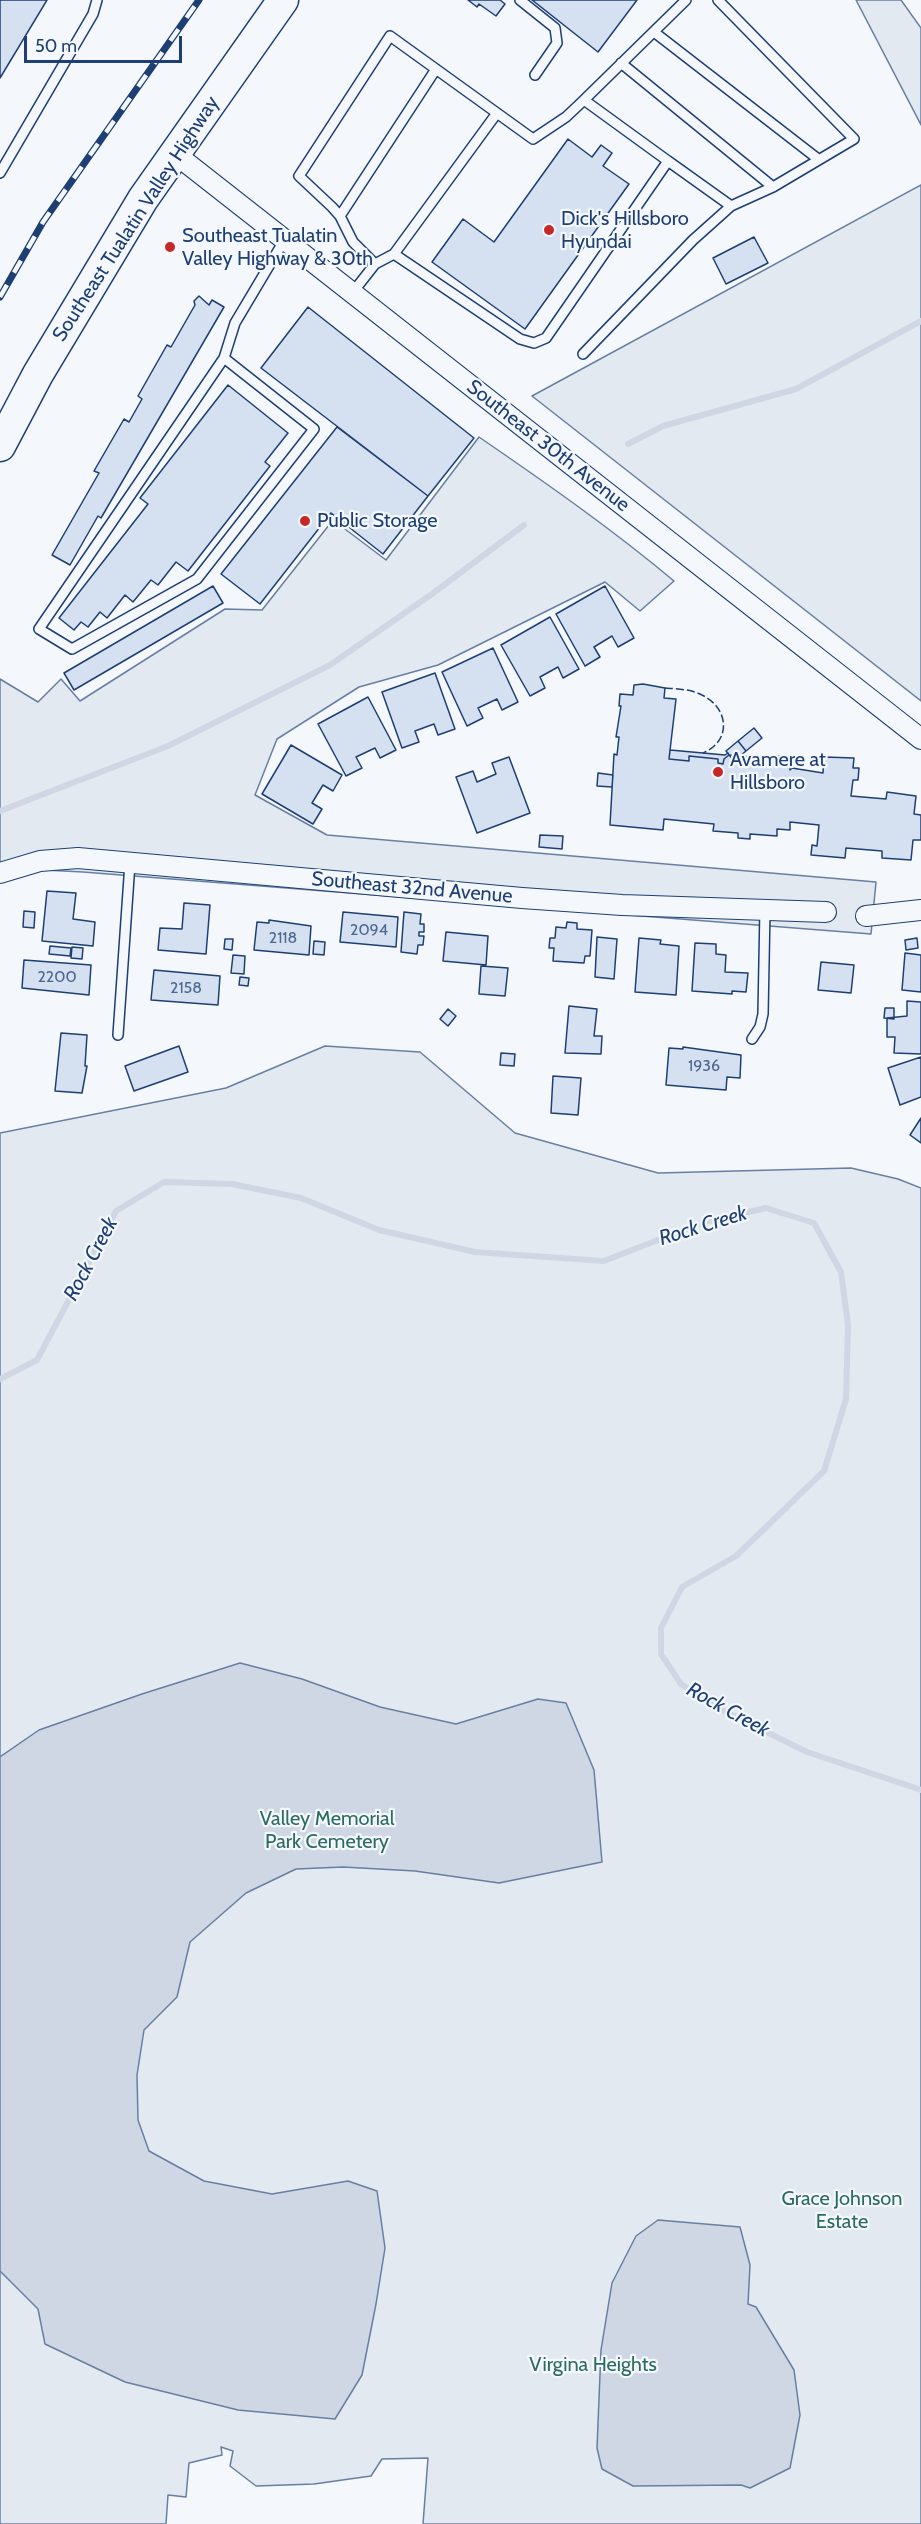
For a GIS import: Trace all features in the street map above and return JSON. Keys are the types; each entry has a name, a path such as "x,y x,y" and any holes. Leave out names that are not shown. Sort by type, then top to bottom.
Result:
{"main road":[{"name":"Southeast Tualatin Valley Highway","path":"0,446 38,374 101,266 174,153 283,0"}],"street":[{"name":"Southeast 30th Avenue","path":"174,153 921,739"},
{"name":"Southeast 32nd Avenue","path":"0,873 40,861 78,858 522,898 826,912"},
{"path":"866,916 921,910"}],"lane":[{"path":"0,173 93,14 97,0"},
{"path":"520,0 555,28 557,43 536,75"},
{"path":"375,264 354,242 340,216 299,176 390,36 533,139 566,117 686,0"},
{"path":"583,354 693,240 731,207 773,187 854,139 718,0"},
{"path":"654,32 818,159"},
{"path":"621,63 773,187"},
{"path":"340,216 436,69"},
{"path":"584,100 731,207"},
{"path":"353,292 375,264 393,254 497,113"},
{"path":"393,254 520,339 534,343 546,338 668,161"},
{"path":"224,358 314,429 197,579 72,649 39,629 224,358 235,323 285,239"},
{"path":"117,1035 130,863"},
{"path":"752,1040 760,1027 763,1014 765,909"}],"green space":[{"path":"856,0 901,0 921,28 921,125"},
{"path":"921,185 921,701 532,396"},
{"path":"479,437 603,525 674,581 640,611 605,582 438,665 359,687 277,739 255,795 327,835 876,882 871,934 83,872 25,869 0,878 0,679 38,702 61,679 80,701 225,609 262,610 333,520 386,560"},
{"path":"325,1046 420,1052 515,1133 658,1173 851,1168 898,1179 921,1188 921,2524 423,2524 428,2458 382,2459 371,2476 314,2484 256,2486 230,2466 233,2451 221,2447 222,2455 189,2463 186,2497 168,2495 166,2524 0,2524 0,1133 226,1088"}],"shaded area":[{"path":"240,1663 302,1679 380,1707 456,1724 538,1699 566,1703 594,1770 602,1862 499,1883 415,1871 343,1867 296,1869 246,1893 190,1942 177,1997 144,2030 137,2075 138,2120 149,2151 204,2181 272,2194 348,2181 377,2191 385,2248 376,2304 362,2375 335,2419 238,2410 125,2382 45,2344 38,2309 0,2271 0,1757 39,1730"},
{"path":"658,2220 740,2227 750,2265 748,2304 756,2307 794,2370 800,2415 790,2468 750,2488 741,2485 633,2486 602,2469 597,2448 601,2350 612,2283 636,2236"}],"building":[{"path":"0,0 47,0 0,78"},
{"path":"468,0 500,0 505,4 496,16 479,4 477,7"},
{"path":"532,0 637,0 598,52"},
{"name":"Dick's Hillsboro Hyundai","path":"568,139 592,157 601,145 612,153 603,166 629,184 525,329 432,262 463,219 494,242"},
{"path":"754,237 768,263 726,284 713,258"},
{"path":"199,296 209,305 212,300 224,307 101,518 98,516 70,565 52,555 99,473 94,471 124,419 129,422 142,399 138,396 167,345 171,347 195,305 194,301"},
{"path":"308,307 474,438 428,496 261,368"},
{"path":"228,385 288,433 265,462 270,466 188,571 176,562 158,585 151,580 133,602 125,595 107,618 100,612 88,627 81,622 74,630 59,618 148,504 140,498"},
{"path":"337,427 428,496 383,554 331,513 260,604 221,574"},
{"path":"213,586 223,603 74,690 64,673"},
{"path":"605,586 634,638 618,647 612,636 594,647 600,657 585,666 556,614"},
{"path":"550,617 579,669 563,678 558,667 540,677 545,688 530,696 501,645"},
{"path":"493,648 518,702 502,710 497,699 478,708 483,718 467,726 442,672"},
{"path":"435,673 455,729 438,735 434,724 415,731 419,742 402,748 382,692"},
{"name":"Avamere at Hillsboro","path":"643,684 665,688 664,698 676,699 669,759 689,761 689,756 718,759 718,763 723,764 724,759 729,755 775,759 776,756 791,757 790,770 792,768 823,773 824,757 854,758 853,768 859,768 858,780 853,780 851,796 886,799 887,792 916,796 914,814 921,815 921,840 913,840 911,860 882,858 882,851 846,848 845,858 811,855 812,845 817,846 819,825 790,822 790,830 777,829 777,836 750,834 750,839 738,838 738,833 713,831 714,824 664,819 663,830 610,825 614,754 617,755 619,737 616,737 621,706 619,706 620,694 633,695 634,685"},
{"path":"368,697 396,750 380,758 375,748 356,757 362,768 346,776 318,724"},
{"path":"754,728 762,738 746,751 738,741"},
{"path":"738,741 746,751 734,761 726,751"},
{"path":"291,745 342,775 333,791 323,785 312,803 322,809 313,824 262,794"},
{"path":"670,750 725,755 728,753 729,755 724,759 723,764 718,763 718,759 689,756 689,761 669,759"},
{"path":"509,757 530,813 477,833 456,777 473,771 477,782 496,774 492,763"},
{"path":"598,773 613,775 612,787 597,786"},
{"path":"540,835 563,836 562,849 539,847"},
{"path":"47,891 76,893 73,919 95,922 93,946 42,941"},
{"path":"184,903 210,905 206,954 158,950 160,928 182,929"},
{"path":"24,911 35,912 34,928 23,927"},
{"path":"343,912 398,917 396,947 340,942"},
{"path":"404,912 421,914 420,924 424,924 424,932 419,932 419,936 424,936 423,945 418,945 417,954 401,952"},
{"path":"269,920 311,926 309,955 254,950 257,922 269,923"},
{"path":"567,922 577,923 577,929 592,930 590,956 585,956 584,963 553,961 554,948 549,948 550,938 555,938 556,927 566,928"},
{"path":"446,932 488,936 486,965 443,961"},
{"path":"597,937 617,939 614,979 595,977"},
{"path":"639,938 661,940 660,944 679,946 676,995 635,992"},
{"path":"917,938 918,948 906,950 905,940"},
{"path":"225,939 233,939 232,950 224,949"},
{"path":"314,941 325,942 324,955 313,954"},
{"path":"695,943 716,944 716,954 726,955 725,972 748,973 746,992 732,991 732,994 692,991"},
{"path":"50,946 71,948 70,956 49,954"},
{"path":"72,947 83,948 82,959 71,958"},
{"path":"905,953 921,955 921,992 902,990"},
{"path":"233,955 245,956 244,974 231,973"},
{"path":"24,960 91,965 89,995 22,988"},
{"path":"821,962 854,965 851,993 818,990"},
{"path":"481,966 508,968 505,996 479,994"},
{"path":"154,970 220,976 218,1005 151,1000"},
{"path":"240,977 249,978 248,986 239,985"},
{"path":"907,1001 921,1002 921,1054 894,1053 895,1037 887,1037 887,1018 907,1016"},
{"path":"569,1006 597,1009 594,1036 602,1036 601,1054 565,1053"},
{"path":"885,1008 894,1008 894,1019 884,1018"},
{"path":"448,1009 456,1016 448,1026 440,1019"},
{"path":"61,1033 87,1035 85,1066 87,1066 82,1093 55,1091"},
{"path":"179,1046 188,1072 134,1091 125,1066"},
{"path":"683,1047 741,1055 740,1078 727,1077 726,1090 666,1085 669,1048 683,1049"},
{"path":"501,1053 515,1054 514,1066 500,1065"},
{"path":"921,1057 921,1097 900,1105 888,1068"},
{"path":"553,1076 581,1078 578,1115 551,1113"},
{"path":"921,1118 921,1143 910,1135"}],"waterway":[{"path":"628,444 663,426 796,389 921,321"},
{"path":"0,811 168,746 330,665 432,594 524,525"},
{"name":"Rock Creek","path":"0,1379 37,1360 116,1211 164,1182 232,1184 301,1198 379,1230 475,1252 604,1261 704,1222 766,1208 814,1223 841,1272 848,1325 846,1399 824,1471 736,1556 682,1587 661,1628 661,1654 681,1684 716,1707 807,1752 921,1790"}],"railway":[{"path":"0,297 43,222 199,0"}],"fence":[{"path":"665,688 698,693 718,708 724,724 723,733 719,741 703,753"}],"place":[{"name":"Dick's Hillsboro Hyundai","path":"549,230"},
{"name":"Southeast Tualatin Valley Highway & 30th","path":"170,247"},
{"name":"Public Storage","path":"305,521"},
{"name":"Avamere at Hillsboro","path":"718,772"}],"park label":[{"name":"Valley Memorial Park Cemetery","path":"327,1830"},
{"name":"Grace Johnson Estate","path":"842,2210"},
{"name":"Virgina Heights","path":"593,2365"}]}
